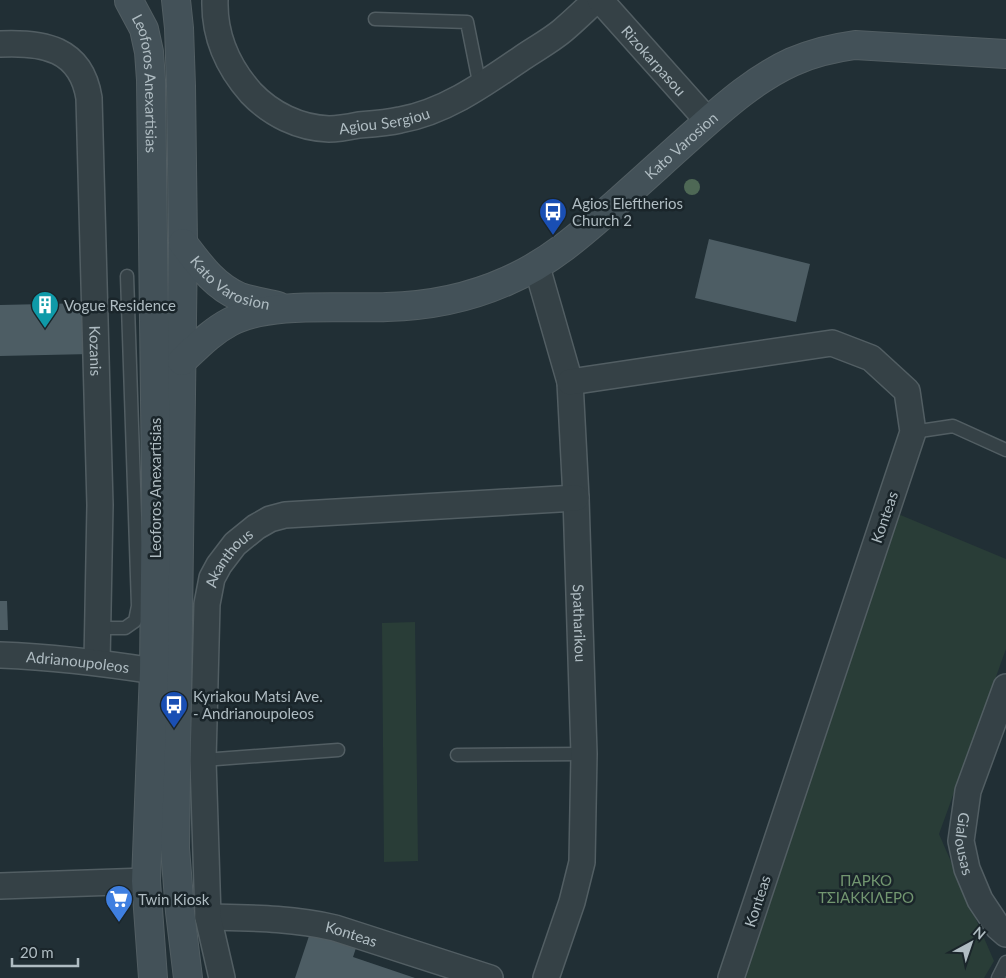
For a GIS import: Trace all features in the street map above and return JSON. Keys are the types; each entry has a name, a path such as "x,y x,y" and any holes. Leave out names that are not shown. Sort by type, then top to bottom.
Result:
{"main road":[{"name":"Leoforos Anexartisias","path":"133,0 144,30 149,52 151,80 156,479 154,672 146,881 153,978"},
{"name":"Leoforos Anexartisias","path":"176,0 181,76 183,243 176,848 180,912 188,978"},
{"name":"Kato Varosion","path":"182,361 208,336 231,322 254,314 287,308 415,306 447,301 479,292 537,267 585,231 736,96 767,75 792,62 832,48 855,45 1006,54"},
{"name":"Kato Varosion","path":"183,243 203,270 221,286 240,297 287,308"}],"street":[{"name":"Agiou Sergiou","path":"215,0 216,24 223,49 244,84 258,100 271,111 299,124 330,129 401,120 444,105 480,87 562,31 596,0"},
{"name":"Rizokarpasou","path":"600,0 708,121"},
{"name":"Kozanis","path":"0,44 35,44 47,46 60,52 77,68 88,90 100,505 97,662"},
{"name":"Spatharikou","path":"537,267 570,382 576,498 584,754 582,862 572,902 546,978"},
{"name":"Konteas","path":"570,382 832,343 871,358 907,391 913,432 731,978"},
{"name":"Akanthous","path":"222,978 208,917 203,760 206,619 209,590 212,578 227,554 235,544 256,527 270,519 285,514 576,498"},
{"name":"Adrianoupoleos","path":"0,655 53,657 97,662 154,672"},
{"name":"Gialousas","path":"1006,687 968,791 961,841 967,869 980,900 998,927 1006,934"},
{"path":"0,886 146,881"},
{"name":"Konteas","path":"208,917 315,923 490,978"}],"lane":[{"path":"375,19 466,22 480,87"},
{"path":"97,628 125,628 135,621 138,606 127,276"},
{"path":"913,432 953,426 1006,450"},
{"path":"203,760 338,750"},
{"path":"457,755 584,754"},
{"path":"998,978 1006,962"}],"green space":[{"name":"ΠΑΡΚΟ ΤΣΙΑΚΚΙΛΕΡΟ","path":"898,514 1006,559 1006,649 939,834 994,961 984,978 742,978"},
{"path":"415,622 418,861 384,862 382,623"}],"building":[{"path":"709,239 810,264 796,322 695,298"},
{"name":"Vogue Residence","path":"89,303 91,354 0,356 0,305"},
{"path":"0,601 7,601 8,630 0,630"},
{"path":"312,927 358,942 353,957 415,978 295,978"}],"place":[{"name":"Agios Eleftherios Church 2","path":"553,236"},
{"name":"Vogue Residence","path":"45,329"},
{"name":"Kyriakou Matsi Ave. - Andrianoupoleos","path":"174,729"},
{"name":"Twin Kiosk","path":"119,923"}]}
